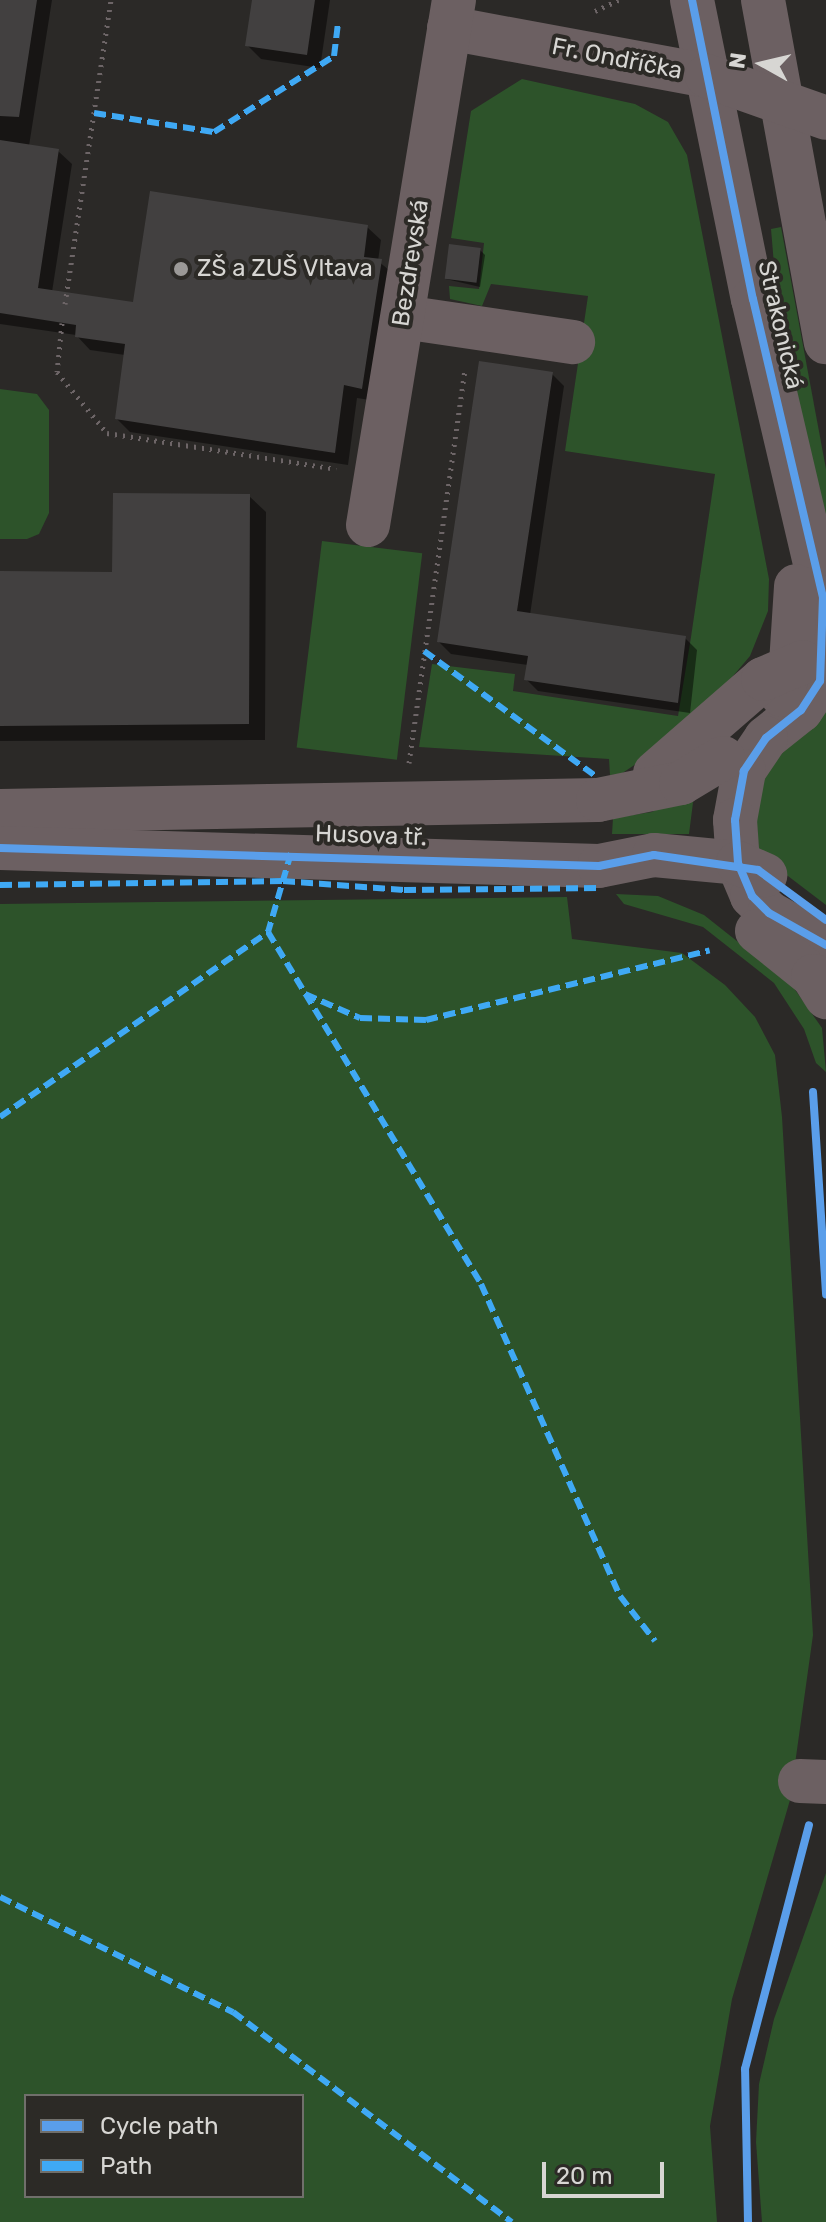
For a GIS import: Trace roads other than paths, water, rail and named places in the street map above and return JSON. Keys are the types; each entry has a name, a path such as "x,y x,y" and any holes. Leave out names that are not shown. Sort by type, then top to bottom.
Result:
{"street":[{"name":"Strakonická","path":"692,0 753,299 823,597 811,673"},
{"name":"Strakonická","path":"763,0 825,331"},
{"name":"Fr. Ondříčka","path":"452,14 707,76 826,118"},
{"name":"Bezdrevská","path":"368,525 452,14"},
{"path":"403,317 573,342"},
{"path":"631,792 763,679 811,673 801,710 766,738 744,771 735,820 731,877"},
{"name":"Husova tř.","path":"0,811 598,800 681,783 723,758 811,673"},
{"path":"723,758 713,813 747,923 813,976 826,997"},
{"name":"Husova tř.","path":"0,848 626,864 655,875 731,877 758,870 823,941"}],"place":[{"name":"ZŠ a ZUŠ Vltava","path":"181,269"}]}
